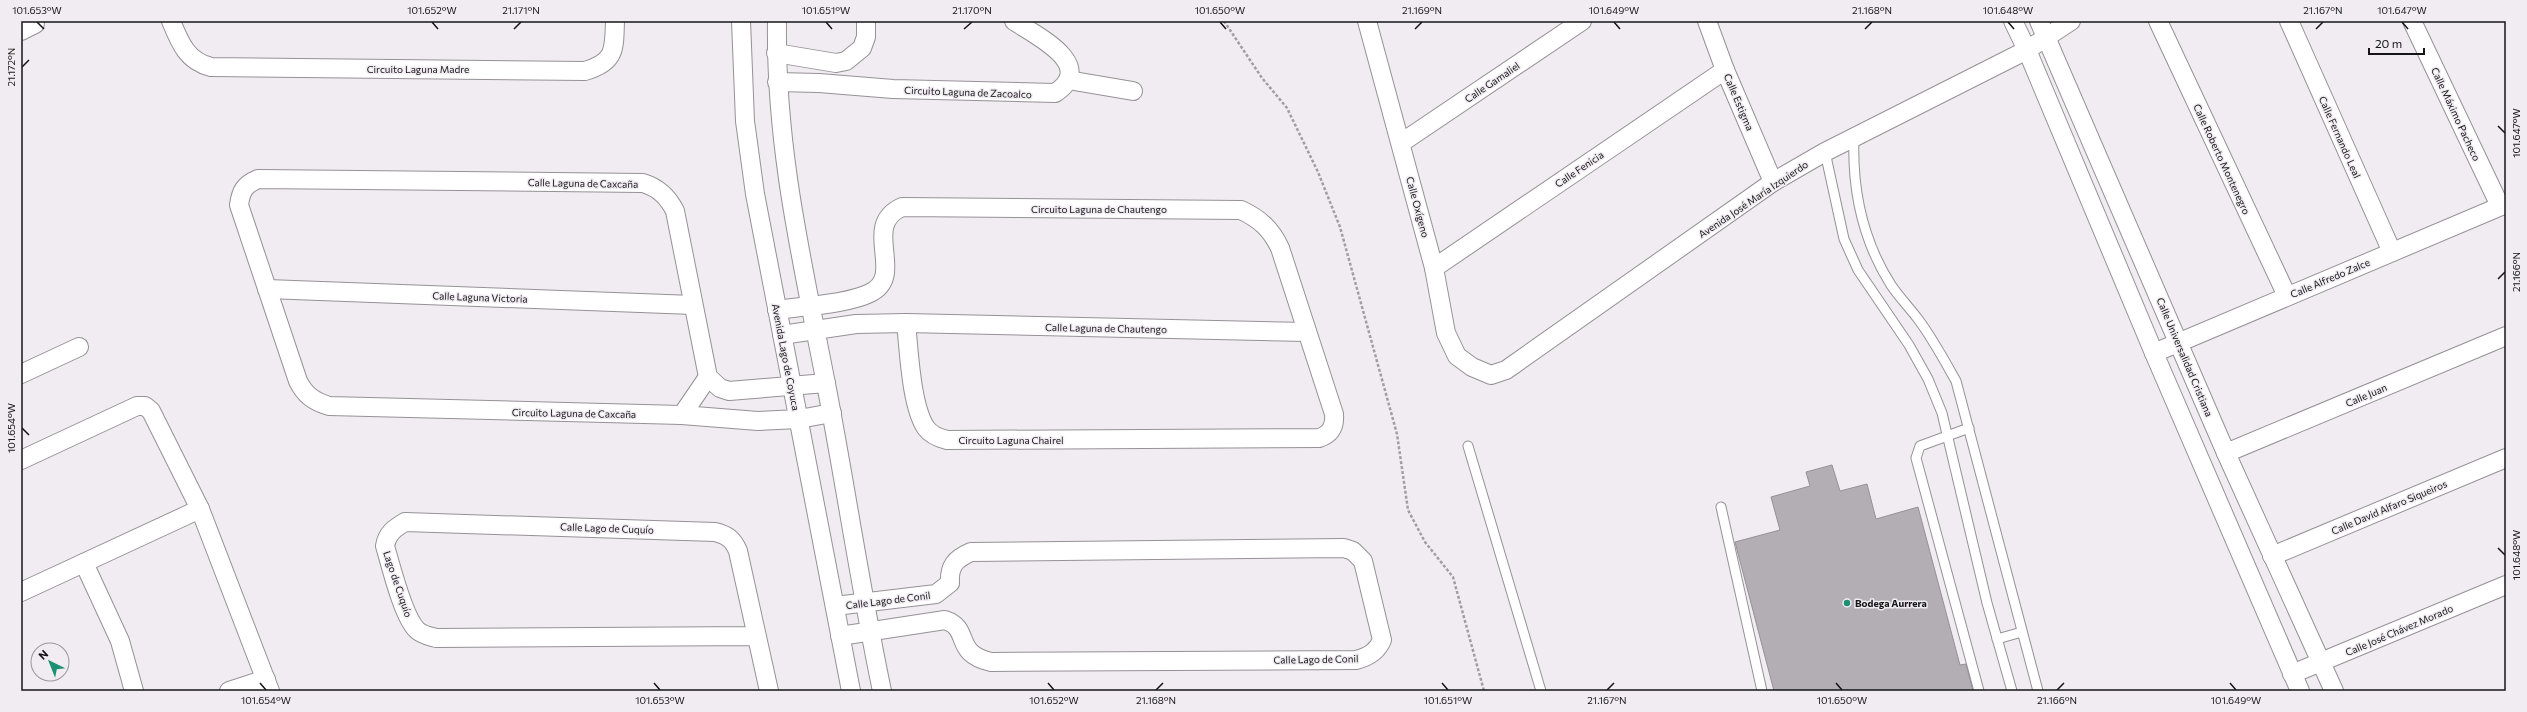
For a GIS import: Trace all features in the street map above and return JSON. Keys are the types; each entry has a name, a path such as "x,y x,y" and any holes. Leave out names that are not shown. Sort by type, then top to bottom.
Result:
{"street":[{"name":"Circuito Laguna Madre","path":"171,21 188,55 198,64 211,67 585,71 600,66 608,58 614,48 615,21"},
{"name":"Avenida Lago de Coyuca","path":"741,21 747,136 755,194 851,691"},
{"path":"777,21 777,82 788,190 832,413 864,603 882,691"},
{"path":"776,53 836,63 846,61 862,48 866,36 866,21"},
{"path":"1014,21 1058,51 1068,61 1070,71 1068,80 1133,91"},
{"name":"Calle Oxígeno","path":"1368,21 1434,268 1446,333 1457,356 1472,367 1491,375"},
{"name":"Calle Gamaliel","path":"1401,143 1582,21"},
{"name":"Calle Estigma","path":"1707,21 1725,70 1773,182"},
{"path":"2013,21 2028,50 2154,353 2300,691"},
{"name":"Avenida José María Izquierdo","path":"1491,375 1506,370 1773,182 1825,152 2028,50 2043,29 2071,21"},
{"name":"Calle Roberto Montenegro","path":"2158,21 2287,296"},
{"name":"Calle Fernando Leal","path":"2289,21 2392,252"},
{"name":"Calle Máximo Pacheco","path":"2412,21 2503,205"},
{"name":"Calle Universalidad Cristiana","path":"2043,29 2226,453 2334,691"},
{"name":"Calle Fenicia","path":"1434,268 1725,70"},
{"name":"Circuito Laguna de Zacoalco","path":"777,82 1047,94 1062,88 1068,80"},
{"name":"Calle Laguna de Caxcaña","path":"267,289 239,205 240,192 249,182 258,179 644,183 660,191 669,199 675,211 708,377"},
{"name":"Calle Alfredo Zalce","path":"2154,353 2503,205"},
{"name":"Circuito Laguna de Chautengo","path":"777,310 855,298 870,293 880,284 886,270 883,227 889,215 902,207 1241,210 1264,223 1273,234 1280,248 1334,414 1334,426 1329,433"},
{"name":"Calle Laguna Victoria","path":"267,289 693,305"},
{"name":"Circuito Laguna de Caxcaña","path":"267,289 298,381 304,393 315,402 329,406 682,415 758,422 798,419 832,413"},
{"path":"782,335 856,324 906,323"},
{"name":"Calle Laguna de Chautengo","path":"906,323 1307,332"},
{"name":"Circuito Laguna Chairel","path":"906,323 917,407 927,429 939,438 947,440 1319,438 1329,433"},
{"name":"Calle Juan","path":"2226,453 2506,336"},
{"path":"21,374 79,346"},
{"path":"682,415 708,377 720,388 729,391 826,383"},
{"path":"21,460 136,406 145,406 151,411 200,509 268,685 229,691"},
{"name":"Calle David Alfaro Siqueiros","path":"2272,556 2506,458"},
{"path":"21,592 200,509"},
{"name":"Calle Lago de Cuquío","path":"386,539 393,529 405,522 715,532 726,534 734,541 738,551 768,691"},
{"name":"Lago de Cuquío","path":"386,539 385,546 408,618 416,629 424,635 436,638 757,636"},
{"name":"Calle Lago de Conil","path":"835,606 936,594 950,584 949,571 956,561 971,552 1344,548 1353,551 1363,561 1382,640 1372,654 1356,660 991,662 980,660 967,651 958,628 954,623 946,620 840,636"},
{"path":"84,563 120,641 134,691"},
{"name":"Calle José Chávez Morado","path":"2292,674 2506,585"}],"lane":[{"path":"1854,137 1855,188 1863,223 1875,256 1892,286 1939,349 1956,382 2038,691"},
{"path":"1825,152 1844,239 1858,270 1913,352 1928,379 1942,413 1997,639 2012,691"},
{"path":"1969,428 1920,446 1916,458 1979,691"},
{"path":"1468,446 1541,691"},
{"path":"1720,507 1762,691"},
{"path":"1997,639 2022,632"}],"path":[{"path":"1224,21 1262,78 1288,108 1318,172 1340,227 1397,434 1408,510 1425,542 1453,577 1484,691"}],"building":[{"name":"Bodega Aurrera","path":"1832,465 1840,491 1867,484 1876,519 1918,507 1960,665 1966,664 1973,691 1774,691 1735,542 1780,530 1771,497 1810,486 1806,472"}],"place":[{"name":"Bodega Aurrera","path":"1847,603"}]}
